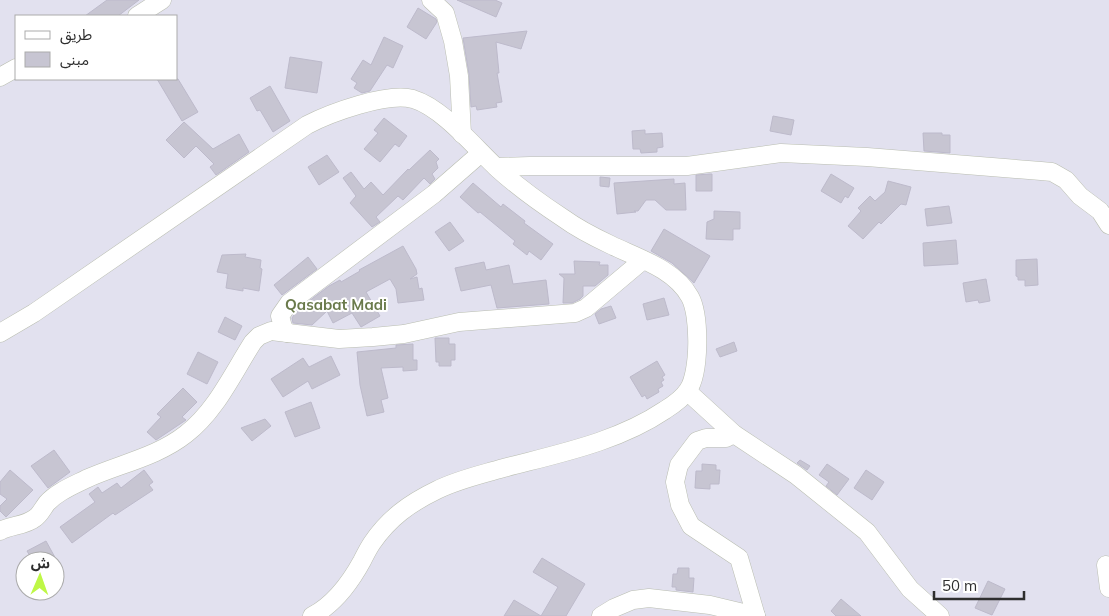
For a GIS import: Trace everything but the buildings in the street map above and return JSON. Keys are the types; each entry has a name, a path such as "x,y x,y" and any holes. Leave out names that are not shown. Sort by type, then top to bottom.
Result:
{"street":[{"path":"139,15 162,0"},
{"path":"431,0 446,13 453,41 459,76 462,134"},
{"path":"0,77 15,69"},
{"path":"0,333 34,313 279,143 323,117 380,100 404,98 423,103 437,113 511,180 569,222 584,232 669,274 690,296 695,310 697,333 694,379 688,392 653,418 617,434 567,453 473,476 440,489 404,508 388,522 370,545 343,592 312,616"},
{"path":"287,333 280,316 289,303 408,214 481,153"},
{"path":"496,167 687,166 781,153 867,157 1052,172 1066,180 1080,196 1100,212 1109,225"},
{"path":"0,531 8,527 23,525 36,518 47,503 63,490 110,468 135,461 187,434 212,408 253,342 270,331 339,339 373,337 404,334 459,322 576,313 586,308 643,260"},
{"path":"688,392 734,434 796,475 867,532 910,589 940,616"},
{"path":"602,616 614,608 633,600 649,598 710,606 756,616 739,558 691,526 680,505 675,482 678,465 697,441 706,438 726,438 734,434"},
{"path":"1106,565 1109,588"}],"district":[{"name":"Qasabat Madi","path":"336,304"}]}
